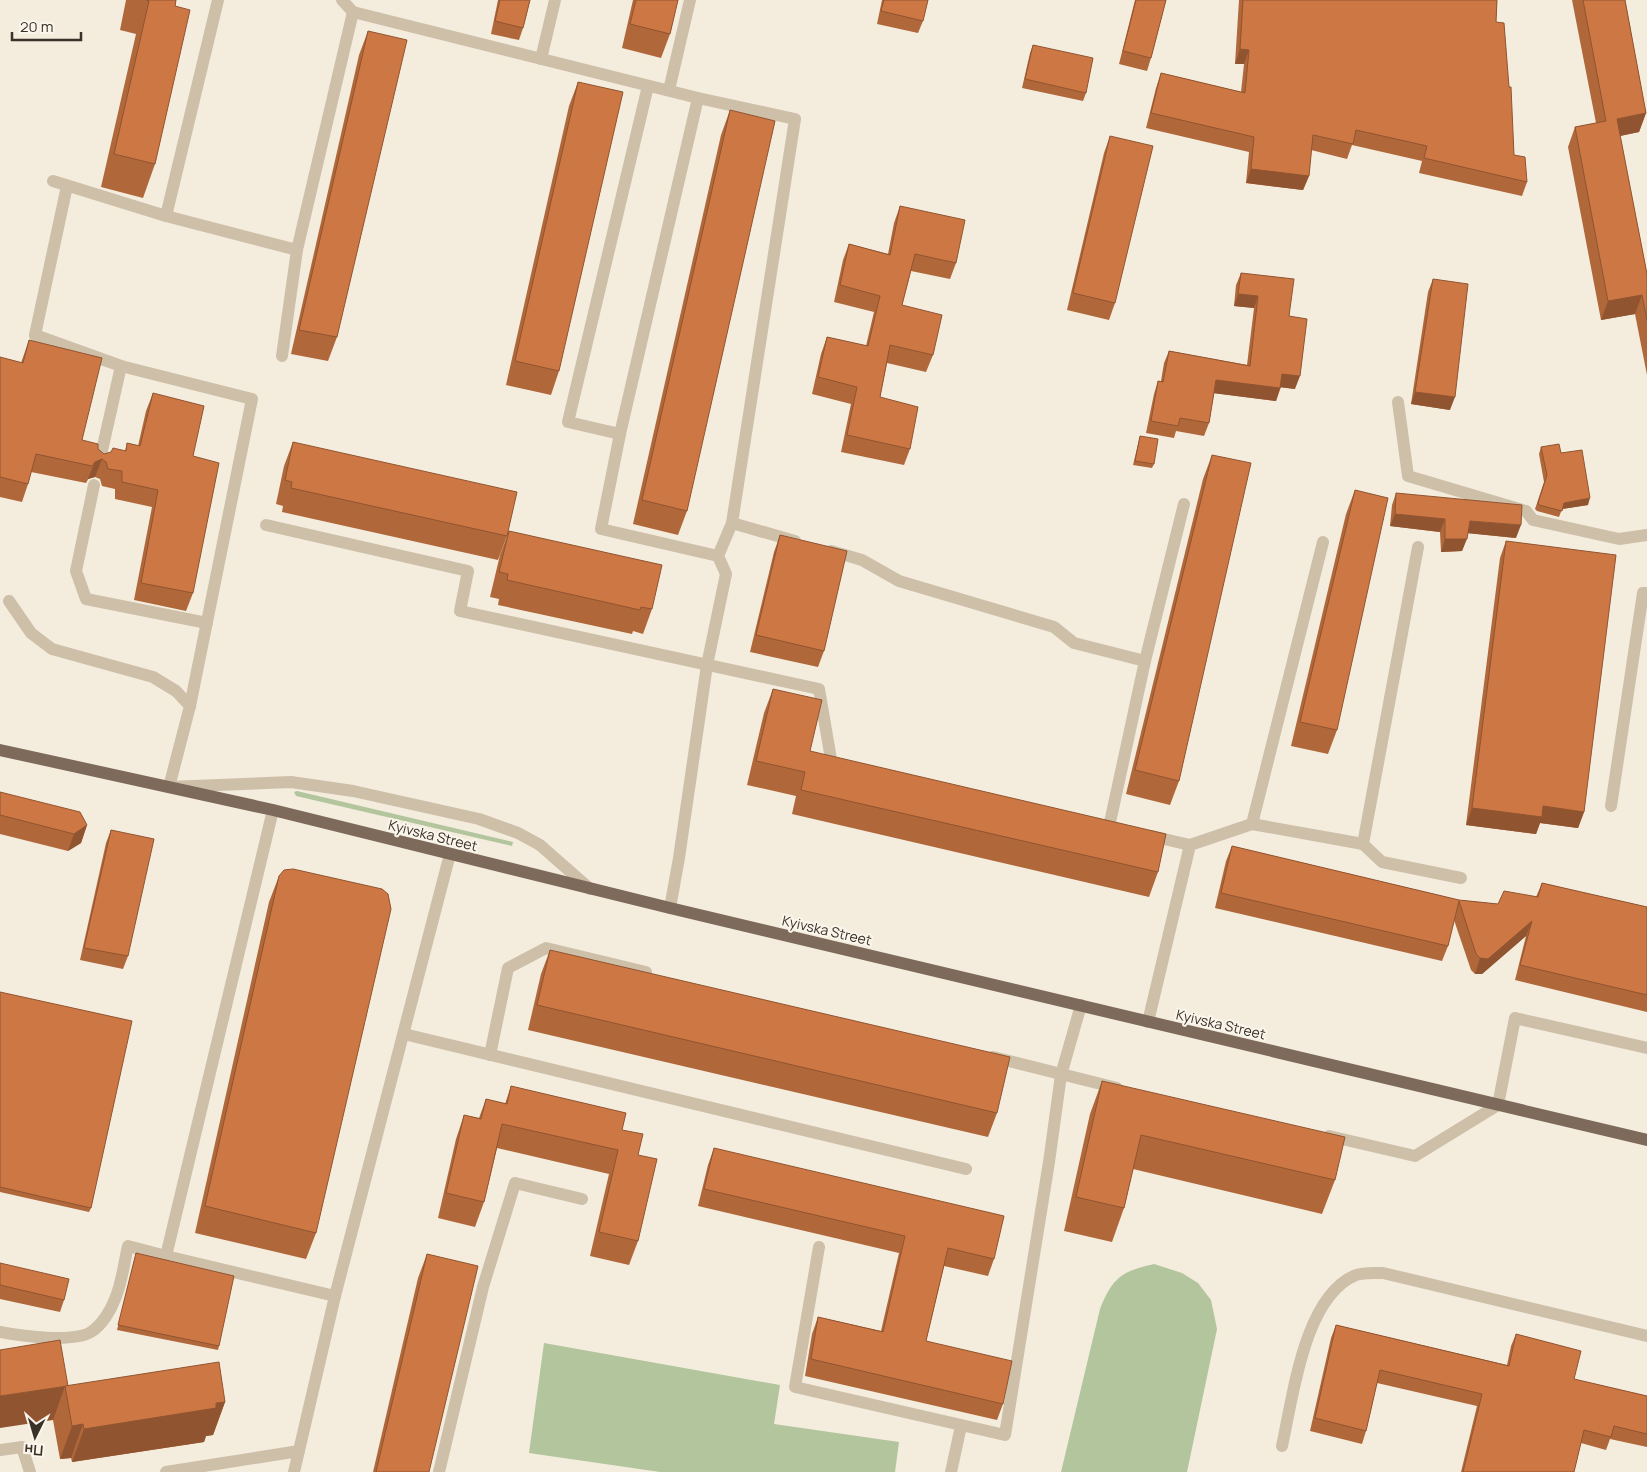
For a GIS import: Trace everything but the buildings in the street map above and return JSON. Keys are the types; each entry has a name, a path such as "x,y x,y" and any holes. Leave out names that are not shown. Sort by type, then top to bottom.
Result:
{"main road":[{"name":"Kyivska Street","path":"0,750 273,810 590,889 1647,1140"}],"street":[{"path":"157,217 218,0"},
{"path":"342,0 353,12 648,86 795,119 732,523 718,556 726,574 707,665 680,858 670,908"},
{"path":"541,59 555,0"},
{"path":"669,90 690,0"},
{"path":"282,356 297,250 353,12"},
{"path":"620,434 568,422 648,86"},
{"path":"698,98 620,434 601,529 718,556"},
{"path":"53,180 157,217 297,250"},
{"path":"67,186 35,335 121,366 252,399 190,706 169,786 291,782 353,791 479,819 518,833 540,845 590,889"},
{"path":"99,464 121,366"},
{"path":"1398,402 1408,476 1525,505 1533,520 1619,539 1647,535"},
{"path":"94,485 76,571 86,599 207,623"},
{"path":"1108,827 1145,661 1184,504"},
{"path":"732,523 862,560 900,580 1054,627 1074,644 1145,661"},
{"path":"266,525 468,571 460,612 819,689 832,765 851,770"},
{"path":"1252,824 1323,542"},
{"path":"1363,844 1418,548"},
{"path":"1611,806 1643,593 1647,593"},
{"path":"9,601 30,633 52,649 154,677 176,692 190,706"},
{"path":"166,1256 273,810"},
{"path":"1136,833 1190,845 1252,824 1363,844 1382,862 1461,878"},
{"path":"1148,1022 1190,845"},
{"path":"294,1472 335,1296 450,854"},
{"path":"490,1055 508,968 546,948 662,976"},
{"path":"819,1247 795,1387 1005,1435 1049,1162 1061,1075 1081,1005"},
{"path":"1320,1134 1415,1156 1498,1105 1515,1018 1647,1048"},
{"path":"404,1034 966,1169"},
{"path":"982,1054 1061,1075 1129,1090"},
{"path":"439,1472 483,1287 516,1183 582,1199"},
{"path":"0,1332 27,1337 70,1337 90,1333 106,1317 116,1298 128,1246 335,1296"},
{"path":"1282,1446 1314,1321 1326,1301 1339,1286 1357,1274 1383,1273 1647,1336"},
{"path":"951,1472 961,1426"},
{"path":"0,1450 22,1447 30,1472"},
{"path":"166,1472 299,1450"}],"green space":[{"path":"297,791 513,842 512,846 296,796 294,792"},
{"path":"1154,1264 1182,1273 1198,1283 1211,1300 1217,1329 1187,1472 1061,1472 1104,1298 1120,1277 1126,1273"},
{"path":"544,1343 780,1385 774,1424 899,1442 895,1472 660,1472 529,1453"}]}
